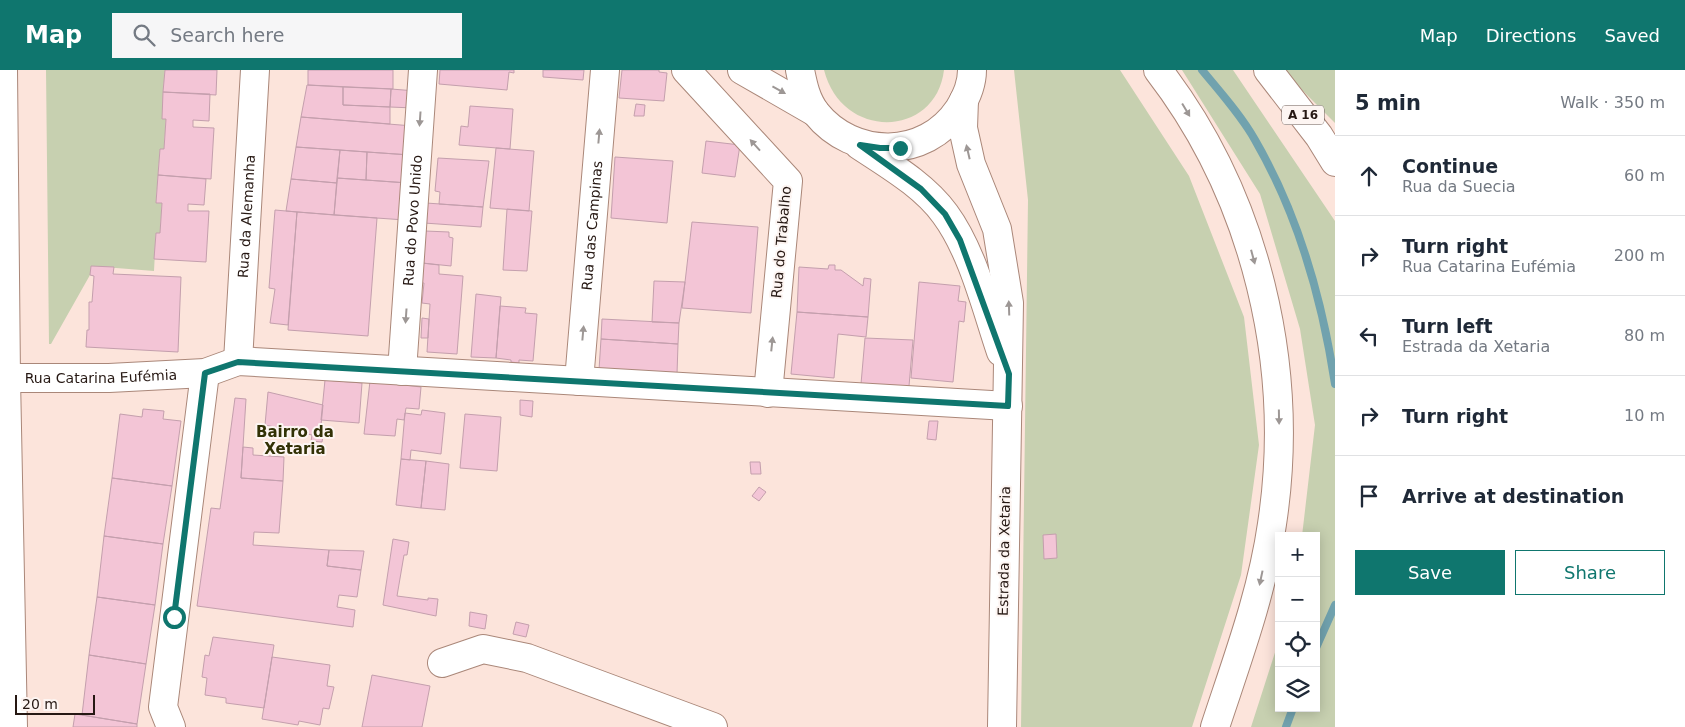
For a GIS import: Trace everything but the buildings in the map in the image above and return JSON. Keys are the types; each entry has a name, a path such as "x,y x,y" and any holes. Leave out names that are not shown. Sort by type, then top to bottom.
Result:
{"main road":[{"path":"3,70 3,378 6,676 13,727"},
{"name":"Rua da Alemanha","path":"238,362 255,70"},
{"name":"Rua do Povo Unido","path":"402,371 423,70"},
{"name":"Rua das Campinas","path":"579,382 605,70"},
{"name":"Rua do Trabalho","path":"686,70 788,181 768,392"},
{"path":"742,70 815,112 834,132 860,145 887,148 900,148 920,142 948,122 964,100 972,70"},
{"path":"800,70 804,89 815,112"},
{"path":"1158,70 1175,92 1205,141 1231,193 1250,246 1265,301 1274,355 1279,413 1278,468 1269,541 1247,633 1214,727"},
{"name":"A 16","path":"1268,70 1318,136 1335,162"},
{"name":"Estrada da Xetaria","path":"964,100 963,128 971,164 997,229 1009,303 1002,727"},
{"name":"Estrada da Xetaria","path":"860,145 921,189 945,214 960,240 976,279 1009,374"},
{"name":"Rua Catarina Eufémia","path":"3,378 109,378 205,373 238,362 1008,406"},
{"path":"171,727 163,707 205,373"},
{"path":"442,663 483,649 527,658 714,727"}],"green space":[{"path":"46,70 165,70 162,119 166,119 164,149 160,149 156,202 162,203 160,233 156,233 154,271 91,266 90,275 51,344 49,344"},
{"path":"824,70 944,70 937,92 924,109 907,119 888,122 868,119 849,110 834,93"},
{"path":"1014,70 1120,70 1189,176 1244,317 1259,445 1241,575 1192,727 1021,727 1028,200"},
{"path":"1182,70 1233,70 1335,221 1335,727 1251,727 1275,652 1275,712 1320,712 1320,532 1302,532 1315,425 1300,329 1260,194"},
{"path":"1282,70 1335,70 1335,123"}],"waterway":[{"path":"1202,70 1249,131 1271,169 1284,198 1307,258 1316,289 1335,384"},
{"path":"1320,639 1335,605"},
{"path":"1286,727 1292,712"}],"district":[{"name":"Bairro da Xetaria","path":"295,440"}],"route":[{"path":"174,617 205,373 238,362 1008,406 1009,374 979,286 960,240 945,214 921,189 860,145 900,148"}]}
